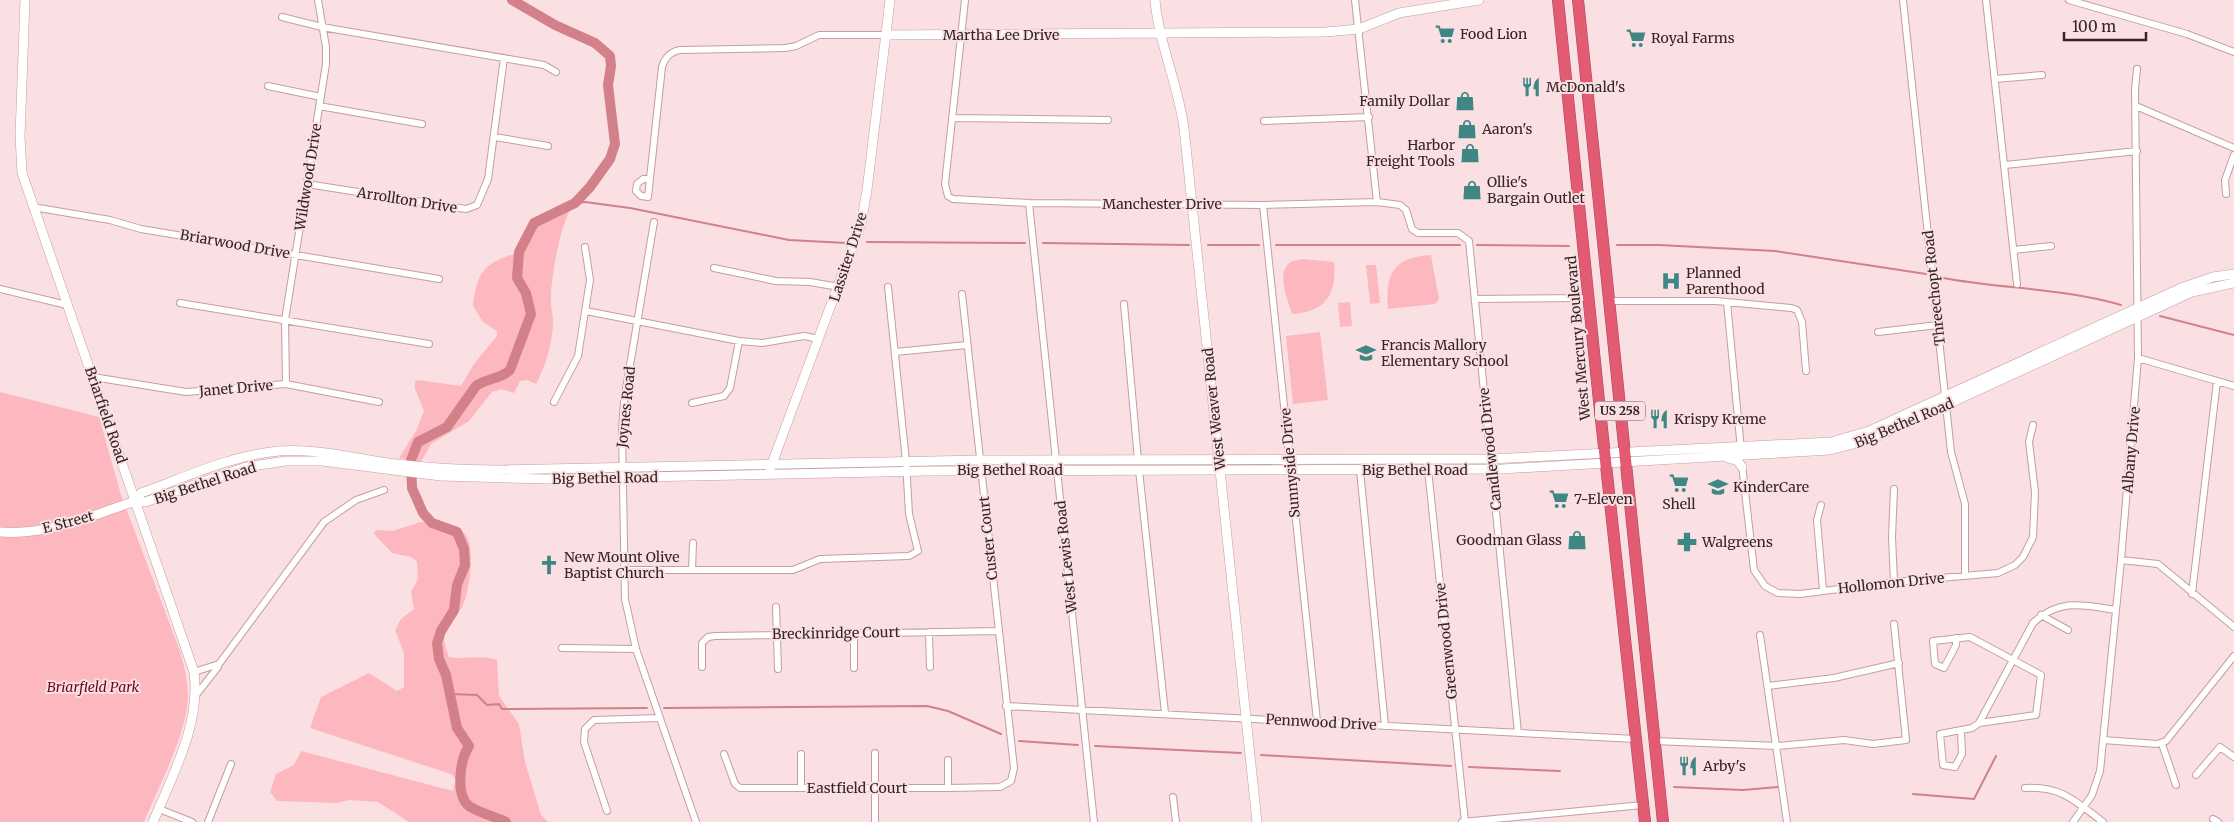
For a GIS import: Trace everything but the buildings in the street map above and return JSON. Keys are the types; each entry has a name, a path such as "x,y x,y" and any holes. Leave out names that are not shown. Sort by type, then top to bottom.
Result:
{"highway":[{"name":"West Mercury Boulevard","path":"1558,0 1645,822"},
{"name":"US 258","path":"1578,0 1663,822"}],"main road":[{"name":"Briarfield Road","path":"25,0 20,151 22,172 194,672 196,695 190,728 153,822"},
{"name":"Lassiter Drive","path":"768,474 858,236 864,209 890,0"},
{"name":"West Weaver Road","path":"1155,0 1159,33 1180,102 1257,822"},
{"name":"Martha Lee Drive","path":"885,34 1326,32 1359,29 1399,13 1479,0"},
{"name":"Big Bethel Road","path":"135,501 145,502 246,467 278,462 322,462 424,471 482,470 768,474 982,470 1491,470 1624,456 1847,447 1872,439 1946,401 2139,312 2200,280 2234,274"},
{"name":"Big Bethel Road","path":"2139,312 2201,289 2234,283"},
{"name":"Big Bethel Road","path":"1624,456 1721,456 1741,450"},
{"path":"1721,456 1737,460 1742,467"},
{"name":"Big Bethel Road","path":"621,473 772,465 906,461 1605,458"},
{"name":"E Street","path":"0,532 28,531 64,525 135,501"}],"street":[{"name":"Wildwood Drive","path":"286,384 285,320 320,106 326,46 318,0"},
{"path":"965,0 952,118 1108,120"},
{"path":"1355,0 1377,202"},
{"name":"Threechopt Road","path":"1903,0 1951,452 1965,504 1965,575"},
{"path":"1986,0 2017,284"},
{"path":"2069,0 2187,34 2234,52"},
{"path":"282,17 322,27 544,65 556,72"},
{"name":"Martha Lee Drive","path":"650,180 639,181 636,187 638,194 648,198 650,180 662,67 666,57 672,52 680,50 792,47 819,35 885,34"},
{"name":"Arrollton Drive","path":"307,184 466,209 477,205 483,195 488,179 495,138 504,58"},
{"name":"Albany Drive","path":"2073,822 2084,807 2096,784 2103,740 2121,560 2138,358 2137,69"},
{"path":"1995,79 2042,75"},
{"path":"268,86 321,97"},
{"path":"320,106 422,124"},
{"path":"2136,106 2234,148"},
{"path":"1264,121 1369,117"},
{"name":"Manchester Drive","path":"952,118 945,184 948,196 960,201 1263,205 1377,202"},
{"path":"495,138 548,146"},
{"path":"2005,165 2137,151"},
{"path":"2226,194 2225,180 2234,155"},
{"name":"Candlewood Drive","path":"1377,202 1400,205 1406,210 1412,229 1418,233 1458,233 1469,241 1518,732"},
{"name":"West Lewis Road","path":"1029,203 1094,822"},
{"name":"Sunnyside Drive","path":"1263,205 1317,722"},
{"name":"Briarwood Drive","path":"33,207 110,220 141,228 438,279"},
{"name":"Joynes Road","path":"654,222 624,401 621,473 626,609 636,649 696,822"},
{"path":"2014,250 2050,246"},
{"path":"554,402 578,356 590,280 585,247"},
{"path":"714,268 776,281 819,282 839,287"},
{"path":"624,570 793,570 820,559 914,555 918,551 908,514 907,471 888,287"},
{"path":"0,289 67,305"},
{"name":"Custer Court","path":"962,294 1014,768 1011,781"},
{"path":"1475,299 1590,298"},
{"path":"1608,301 1727,302 1797,310 1802,322 1806,370"},
{"name":"Hollomon Drive","path":"1727,302 1752,557 1758,578 1764,586 1778,593 1788,595 1894,582 1998,573 2015,565 2029,548 2035,526 2035,492 2029,442 2033,424"},
{"path":"180,303 428,344"},
{"path":"1124,304 1138,460"},
{"path":"586,311 739,341 762,343 804,336 819,338"},
{"path":"1878,332 1938,325"},
{"path":"692,402 724,396 730,388 739,341"},
{"path":"895,352 967,344"},
{"path":"2138,358 2234,386"},
{"name":"Janet Drive","path":"93,377 186,392 286,384 379,402"},
{"path":"2192,594 2217,382"},
{"name":"Greenwood Drive","path":"1427,460 1464,822"},
{"path":"1139,470 1165,712"},
{"path":"1360,470 1386,726"},
{"path":"1894,489 1892,537 1894,582"},
{"path":"196,695 324,522 356,500 384,490"},
{"path":"1820,505 1817,520 1823,590"},
{"path":"692,570 693,543"},
{"path":"2121,560 2158,564 2234,627"},
{"path":"1961,731 1962,754 1955,766 1943,765 1940,734 1972,728 1979,723 2033,623 2041,616 2055,607 2066,605 2116,610"},
{"path":"776,607 778,669"},
{"path":"2041,616 2068,630"},
{"path":"1654,740 1777,746 1844,740 1873,744 1906,740 1894,624"},
{"name":"Breckinridge Court","path":"702,667 702,643 708,636 998,631"},
{"path":"929,632 930,667"},
{"path":"854,633 854,668"},
{"path":"1760,635 1787,822"},
{"path":"1956,638 1956,645 1944,668 1935,664 1933,641 1956,638 1970,637 2041,675 2036,715 1979,723"},
{"path":"562,648 636,649"},
{"path":"2103,740 2162,744 2170,737 2234,656"},
{"path":"1768,686 1834,678 1898,663"},
{"path":"194,672 219,664"},
{"name":"Pennwood Drive","path":"1006,706 1165,712 1636,739"},
{"path":"607,810 584,742 585,729 590,723 600,720 659,718"},
{"path":"2162,744 2176,786"},
{"path":"2196,775 2220,746 2234,757"},
{"path":"875,753 875,822"},
{"name":"Eastfield Court","path":"724,754 735,784 740,788 1000,787 1007,786 1011,781"},
{"path":"801,754 801,788"},
{"path":"948,760 948,788"},
{"path":"208,822 231,764"},
{"path":"2025,788 2044,787 2059,791 2103,822"},
{"path":"1173,797 1176,822"},
{"path":"1464,822 1643,805"},
{"path":"159,809 192,822"}],"green space":[{"path":"571,208 563,228 554,268 551,292 553,322 550,348 536,384 527,380 520,381 514,393 501,389 492,392 469,421 431,444 421,462 399,458 416,431 424,411 415,389 415,381 461,386 474,364 497,336 497,331 483,322 473,306 481,274 486,268 501,258 524,251 538,225"},
{"path":"1431,255 1439,299 1435,304 1388,309 1388,286 1394,269 1408,259"},
{"path":"1302,259 1334,262 1333,283 1331,292 1321,305 1304,313 1292,314 1284,289 1283,275 1288,264"},
{"path":"1366,265 1376,265 1380,303 1370,304"},
{"path":"1350,302 1352,326 1340,327 1338,303"},
{"path":"1320,332 1328,400 1293,404 1286,336"},
{"name":"Briarfield Park","path":"0,392 99,417 121,495 180,651 188,697 183,727 144,822 0,822"},
{"path":"421,522 453,526 462,531 467,537 471,555 468,589 461,609 446,629 445,645 449,657 485,657 497,660 499,696 519,724 525,762 541,815 548,822 409,822 378,802 349,800 336,803 277,801 270,792 276,774 294,765 301,751 453,791 456,779 451,774 310,728 321,697 369,673 397,691 404,687 404,653 395,630 401,619 414,609 411,592 418,579 417,562 411,557 392,553 374,534 376,530 392,531"}],"waterway":[{"path":"506,822 469,806 462,794 460,785 461,768 469,746 457,728 446,675 439,659 437,643 441,631 454,610 457,585 465,565 464,549 457,532 432,523 423,513 412,488 411,460 418,442 447,427 476,386 510,370 531,314 526,293 517,278 519,252 534,223 575,203 590,187 610,159 615,144 608,85 611,66 610,56 595,43 555,25 512,0"},
{"path":"575,203 585,202 630,208 789,240 846,243"},
{"path":"867,242 1025,243"},
{"path":"1043,243 1189,245"},
{"path":"1208,245 1259,245"},
{"path":"1276,245 1460,245"},
{"path":"1477,245 1569,246"},
{"path":"1617,245 1659,245 1775,251 1926,274"},
{"path":"1943,278 2077,295 2121,305"},
{"path":"2160,316 2234,335"},
{"path":"450,694 477,695 487,705 499,704 502,709 647,708"},
{"path":"664,708 927,706 948,711 1001,734"},
{"path":"1019,741 1078,745"},
{"path":"1095,746 1241,753"},
{"path":"1261,755 1451,766"},
{"path":"1913,794 1974,799 1996,756"},
{"path":"1469,767 1560,771"},
{"path":"1674,787 1743,790 1778,787"}],"place":[{"name":"Food Lion","path":"1445,34"},
{"name":"Royal Farms","path":"1636,38"},
{"name":"McDonald's","path":"1531,87"},
{"name":"Family Dollar","path":"1465,101"},
{"name":"Aaron's","path":"1467,129"},
{"name":"Harbor Freight Tools","path":"1470,153"},
{"name":"Ollie's Bargain Outlet","path":"1472,190"},
{"name":"Planned Parenthood","path":"1671,281"},
{"name":"Francis Mallory Elementary School","path":"1366,353"},
{"name":"Krispy Kreme","path":"1659,419"},
{"name":"Shell","path":"1679,483"},
{"name":"KinderCare","path":"1718,487"},
{"name":"7-Eleven","path":"1559,499"},
{"name":"Goodman Glass","path":"1577,540"},
{"name":"Walgreens","path":"1687,542"},
{"name":"New Mount Olive Baptist Church","path":"549,565"},
{"name":"Arby's","path":"1688,766"}]}
